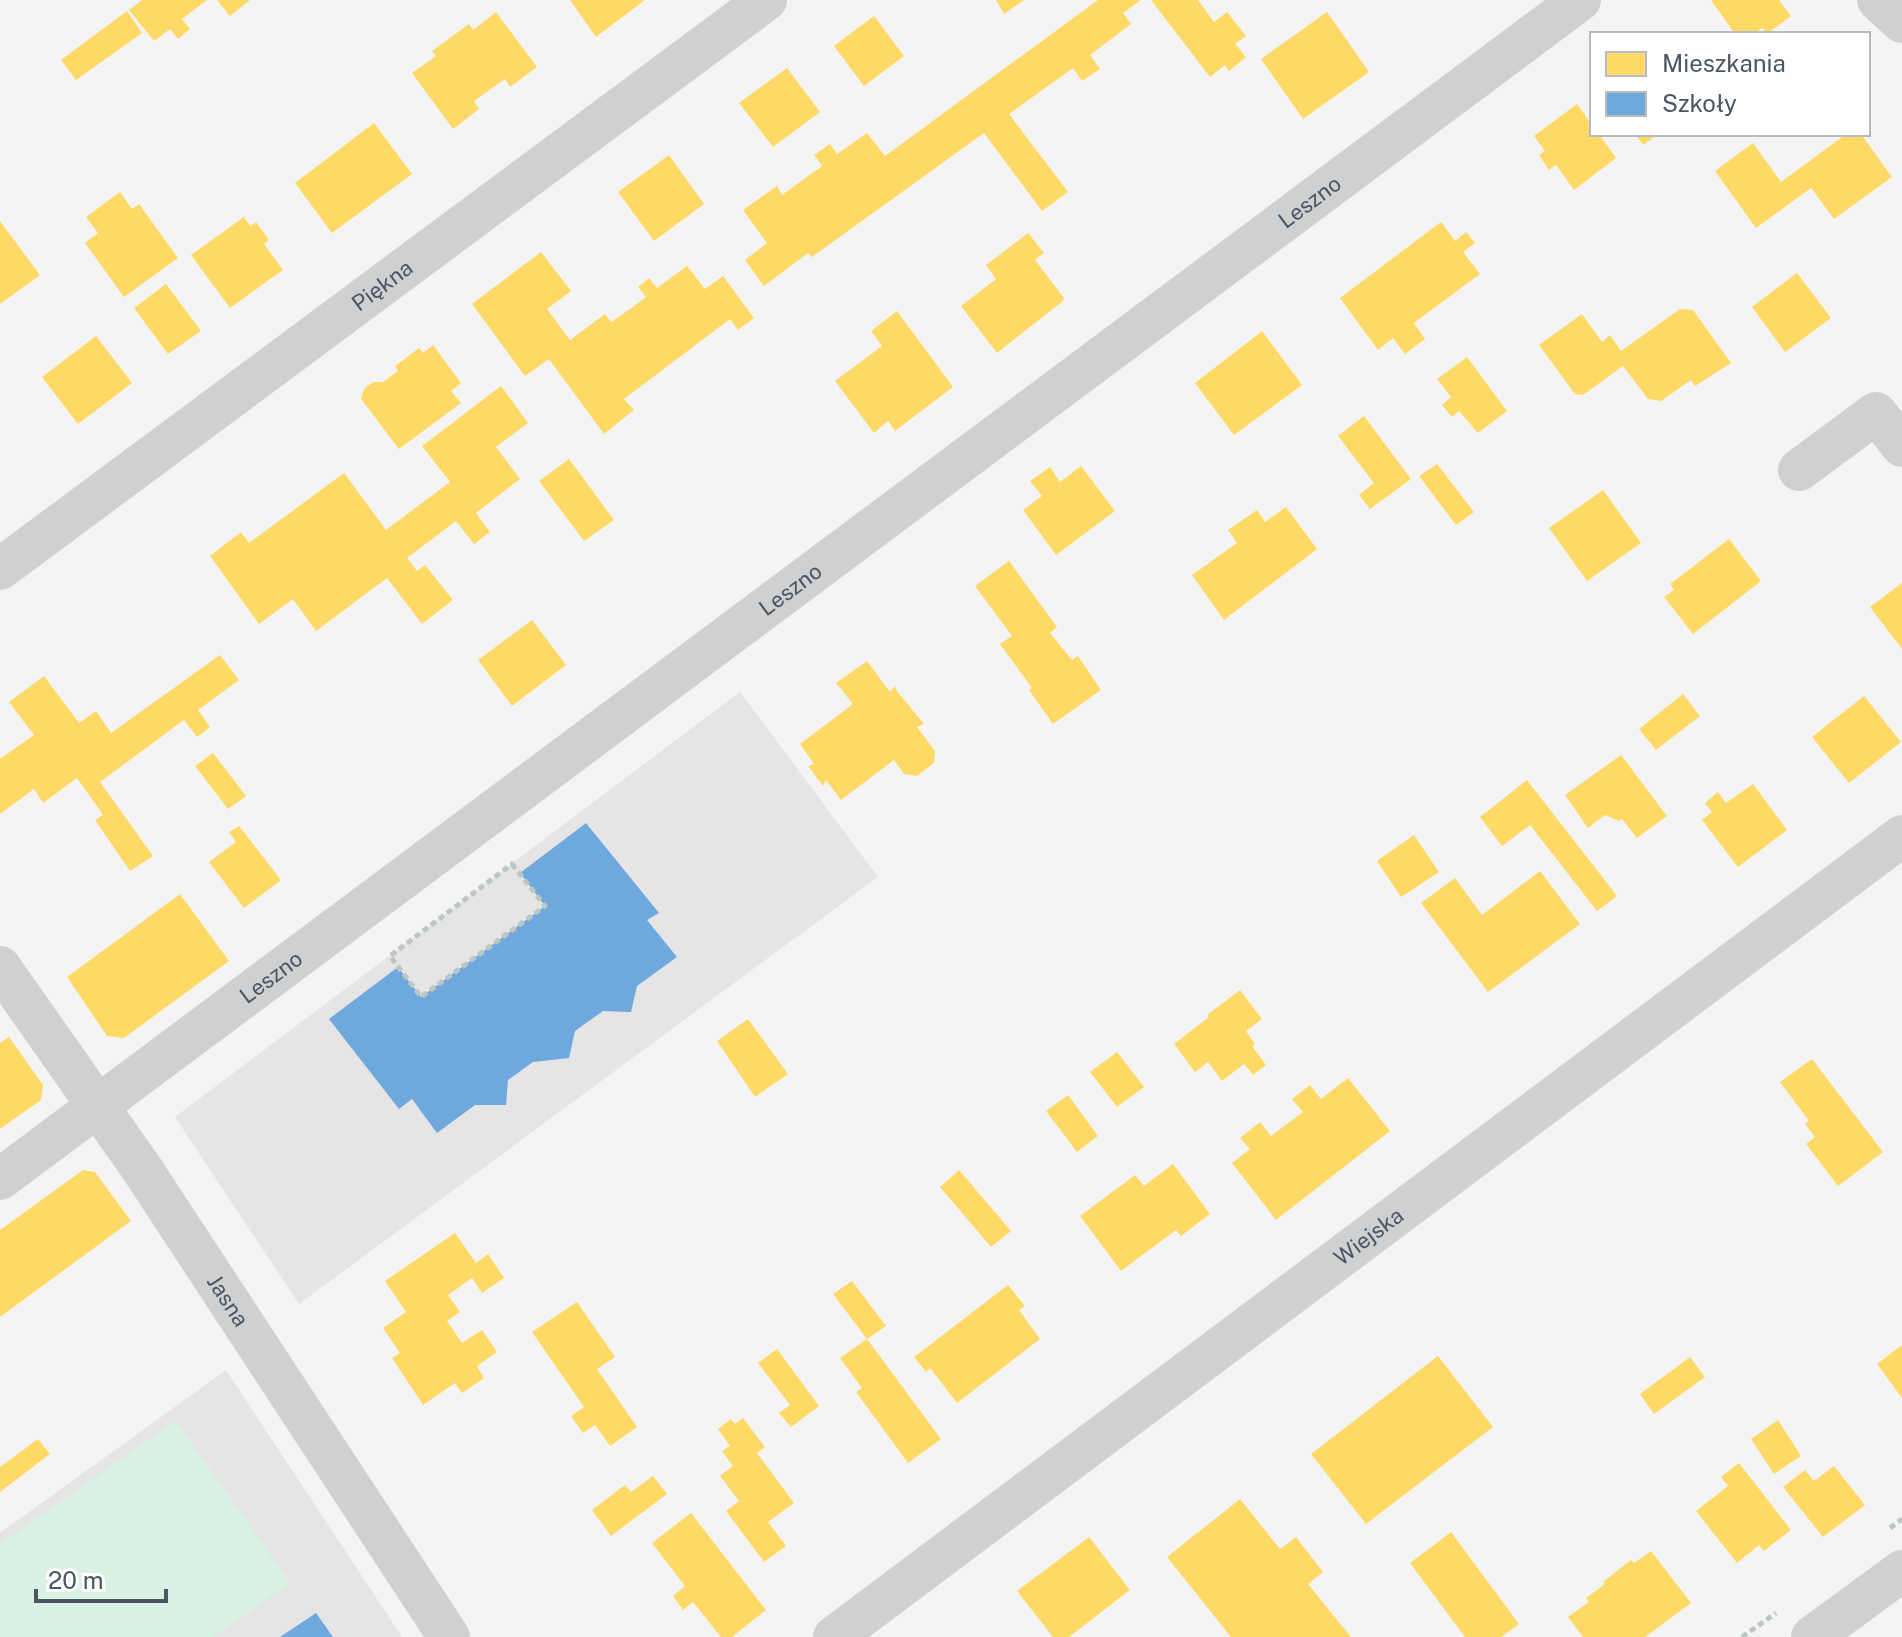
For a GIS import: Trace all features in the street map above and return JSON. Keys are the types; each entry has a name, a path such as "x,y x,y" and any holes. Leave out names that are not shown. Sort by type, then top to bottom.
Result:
{"street":[{"name":"Piękna","path":"0,569 766,0"},
{"name":"Leszno","path":"0,1179 1580,0"},
{"path":"1878,0 1902,22"},
{"path":"1799,470 1876,413 1902,446"},
{"name":"Wiejska","path":"834,1637 1902,836"},
{"name":"Jasna","path":"0,967 99,1106 449,1637"},
{"path":"1812,1637 1902,1571"}],"path":[{"path":"512,864 545,906 421,997 390,956 419,934 512,864"},
{"path":"411,924 419,934"}],"shaded area":[{"path":"740,692 878,877 299,1304 175,1117"},
{"path":"226,1370 402,1637 0,1637 0,1533"}],"green space":[{"path":"176,1421 290,1583 213,1637 0,1637 0,1544"}],"building: Mieszkania":[{"path":"142,0 207,0 182,19 190,29 178,39 170,29 154,41 129,10"},
{"path":"217,0 250,0 230,16"},
{"path":"570,0 645,0 596,37"},
{"path":"996,0 1024,0 1004,14"},
{"path":"1098,0 1141,0 1123,13 1131,24 1090,55 1100,69 1082,81 1073,68 1009,114 1068,192 1042,211 984,133 812,257 808,253 764,286 745,260 767,243 743,210 777,186 782,195 822,166 814,155 830,144 837,154 867,133 885,156"},
{"path":"1151,0 1198,0 1214,22 1227,12 1246,36 1235,44 1246,57 1229,71 1225,65 1210,77"},
{"path":"1711,0 1779,0 1791,16 1770,32 1762,28 1756,32 1734,32"},
{"path":"127,11 142,33 76,80 61,60"},
{"path":"496,12 537,67 510,87 505,79 474,101 479,109 453,129 412,73 436,56 432,51 469,24 473,30"},
{"path":"1327,12 1369,72 1303,119 1261,59"},
{"path":"874,16 904,56 864,86 834,46"},
{"path":"787,68 820,112 773,147 739,103"},
{"path":"1577,104 1590,122 1590,136 1600,136 1616,158 1574,190 1556,165 1549,170 1539,155 1545,151 1534,136"},
{"path":"374,123 412,174 332,233 295,183"},
{"path":"1636,136 1655,136 1643,145"},
{"path":"1843,136 1862,136 1892,177 1834,219 1811,188 1756,228 1715,171 1753,143 1781,182"},
{"path":"669,155 704,204 654,241 618,192"},
{"path":"120,192 132,209 139,204 178,258 124,297 85,243 98,233 86,217"},
{"path":"244,217 250,226 256,222 269,240 264,244 283,270 230,308 191,255"},
{"path":"0,221 40,275 0,304"},
{"path":"1441,222 1455,241 1466,232 1475,243 1463,252 1480,274 1414,323 1425,339 1405,354 1393,338 1378,350 1340,298"},
{"path":"1028,233 1044,253 1035,260 1064,298 997,353 961,306 996,279 986,265"},
{"path":"541,252 571,291 547,309 570,340 605,314 611,322 646,297 638,287 649,278 657,288 687,266 705,289 723,276 754,318 738,330 730,319 624,399 634,410 604,434 549,359 525,376 472,304"},
{"path":"1797,273 1831,318 1785,352 1752,307"},
{"path":"166,284 201,331 168,354 134,308"},
{"path":"1680,309 1693,310 1731,363 1695,386 1691,380 1661,401 1648,399 1623,366 1583,395 1575,394 1539,345 1582,314 1602,342 1610,335 1621,351"},
{"path":"897,311 953,387 895,431 888,421 874,433 835,381 882,346 871,331"},
{"path":"1262,331 1302,385 1234,435 1195,383"},
{"path":"96,336 132,383 78,424 42,377"},
{"path":"433,345 461,383 451,391 461,403 399,449 361,399 364,389 373,382 383,382 398,371 395,366 419,348 423,353"},
{"path":"1467,357 1507,411 1478,433 1459,411 1452,417 1442,405 1451,397 1437,379"},
{"path":"501,386 528,423 496,447 520,479 476,513 490,532 474,544 456,521 407,558 417,571 425,565 453,600 422,624 387,578 316,631 293,599 259,624 210,556 241,532 249,543 344,473 386,530 450,482 422,446"},
{"path":"1364,416 1411,479 1370,509 1359,495 1374,483 1338,436"},
{"path":"569,459 614,520 584,541 539,481"},
{"path":"1437,464 1474,512 1456,525 1419,476"},
{"path":"1081,466 1115,511 1056,555 1023,510 1042,496 1030,481 1050,467 1060,482"},
{"path":"1603,490 1641,543 1587,581 1549,528"},
{"path":"1286,507 1317,549 1224,620 1192,575 1237,543 1228,530 1257,510 1265,522"},
{"path":"1729,539 1761,581 1693,634 1664,597 1674,590 1670,584"},
{"path":"1009,561 1057,627 1050,633 1072,660 1078,656 1101,690 1053,724 1000,644 1012,636 975,586"},
{"path":"1902,583 1902,649 1870,607"},
{"path":"532,620 566,665 512,706 478,660"},
{"path":"220,655 239,680 198,710 210,727 197,737 184,720 100,782 153,856 130,871 95,820 103,815 77,778 43,803 34,789 0,814 0,759 34,735 9,702 44,676 79,723 96,711 111,733"},
{"path":"867,661 890,692 895,686 924,724 917,727 935,751 934,763 917,776 904,774 894,760 841,800 826,780 823,786 808,766 814,764 800,744 853,704 836,683"},
{"path":"1683,694 1700,716 1656,750 1639,729"},
{"path":"1864,696 1901,742 1849,783 1812,737"},
{"path":"213,753 246,796 228,809 195,766"},
{"path":"1621,755 1667,816 1637,838 1622,819 1619,821 1605,815 1588,828 1565,795"},
{"path":"1527,780 1617,896 1597,911 1530,825 1502,846 1480,817"},
{"path":"1753,784 1787,830 1738,867 1702,820 1712,812 1705,803 1718,792 1726,803"},
{"path":"239,826 281,880 244,908 209,862 236,842 229,832"},
{"path":"1414,835 1439,872 1401,897 1377,861"},
{"path":"1540,871 1580,924 1488,992 1421,903 1455,878 1482,915"},
{"path":"180,894 229,961 124,1038 107,1036 67,977"},
{"path":"1240,990 1262,1019 1246,1031 1255,1044 1252,1046 1266,1065 1253,1075 1244,1064 1222,1081 1208,1062 1195,1072 1174,1044"},
{"path":"748,1019 788,1074 755,1097 717,1041"},
{"path":"9,1037 43,1085 41,1100 0,1129 0,1043"},
{"path":"1117,1052 1144,1087 1117,1107 1090,1072"},
{"path":"1812,1059 1883,1152 1838,1186 1806,1144 1815,1137 1805,1124 1809,1121 1780,1082"},
{"path":"1348,1078 1390,1131 1276,1220 1232,1163 1250,1149 1240,1138 1260,1122 1271,1136 1303,1112 1292,1099 1310,1085 1321,1099"},
{"path":"1068,1095 1098,1136 1077,1152 1046,1111"},
{"path":"1173,1164 1210,1214 1181,1236 1176,1230 1121,1271 1080,1216 1135,1175 1144,1186"},
{"path":"83,1170 95,1172 131,1221 0,1317 0,1230"},
{"path":"959,1170 1011,1231 991,1247 940,1187"},
{"path":"455,1233 476,1263 488,1254 504,1278 482,1293 472,1278 448,1295 460,1312 447,1321 462,1343 482,1330 497,1352 477,1366 484,1378 462,1393 455,1383 423,1405 392,1358 400,1353 383,1328 406,1312 385,1281"},
{"path":"852,1281 886,1326 867,1339 833,1294"},
{"path":"1008,1285 1025,1306 1019,1310 1040,1339 957,1403 930,1368 926,1372 914,1357"},
{"path":"577,1302 615,1357 597,1369 637,1427 610,1446 595,1425 583,1433 571,1416 584,1407 532,1332"},
{"path":"867,1339 941,1439 908,1463 856,1392 862,1388 840,1358"},
{"path":"1902,1345 1902,1398 1877,1364"},
{"path":"777,1349 819,1406 791,1427 779,1413 790,1405 758,1363"},
{"path":"1438,1356 1493,1427 1366,1524 1311,1454"},
{"path":"1690,1357 1705,1377 1654,1414 1640,1394"},
{"path":"743,1418 765,1447 757,1453 794,1503 768,1522 786,1546 764,1562 726,1511 739,1501 720,1476 733,1466 722,1451 730,1446 718,1429 731,1419 735,1424"},
{"path":"1778,1420 1801,1456 1774,1474 1751,1439"},
{"path":"38,1439 50,1454 0,1492 0,1467"},
{"path":"1739,1463 1791,1530 1764,1551 1759,1545 1737,1563 1696,1511 1728,1486 1721,1477"},
{"path":"1834,1466 1865,1505 1823,1537 1783,1487 1805,1470 1814,1481"},
{"path":"653,1476 667,1494 611,1536 592,1510 625,1485 631,1492"},
{"path":"1240,1499 1280,1549 1296,1537 1323,1572 1308,1584 1351,1637 1231,1637 1167,1557"},
{"path":"691,1513 766,1610 732,1637 721,1637 693,1602 683,1610 673,1596 685,1586 652,1543"},
{"path":"1451,1532 1519,1624 1501,1637 1465,1637 1410,1563"},
{"path":"1089,1537 1130,1590 1069,1637 1053,1637 1017,1591"},
{"path":"1651,1551 1691,1603 1645,1637 1583,1637 1568,1617 1589,1602 1586,1598 1605,1584 1603,1582 1631,1560 1634,1563"}],"building: Szkoły":[{"path":"586,823 659,913 647,920 677,957 637,986 631,1012 603,1011 575,1031 569,1058 533,1062 508,1080 506,1105 475,1105 437,1133 412,1099 399,1109 329,1019 398,967 421,997 545,906 520,873"},
{"path":"316,1613 333,1637 280,1637"}]}
